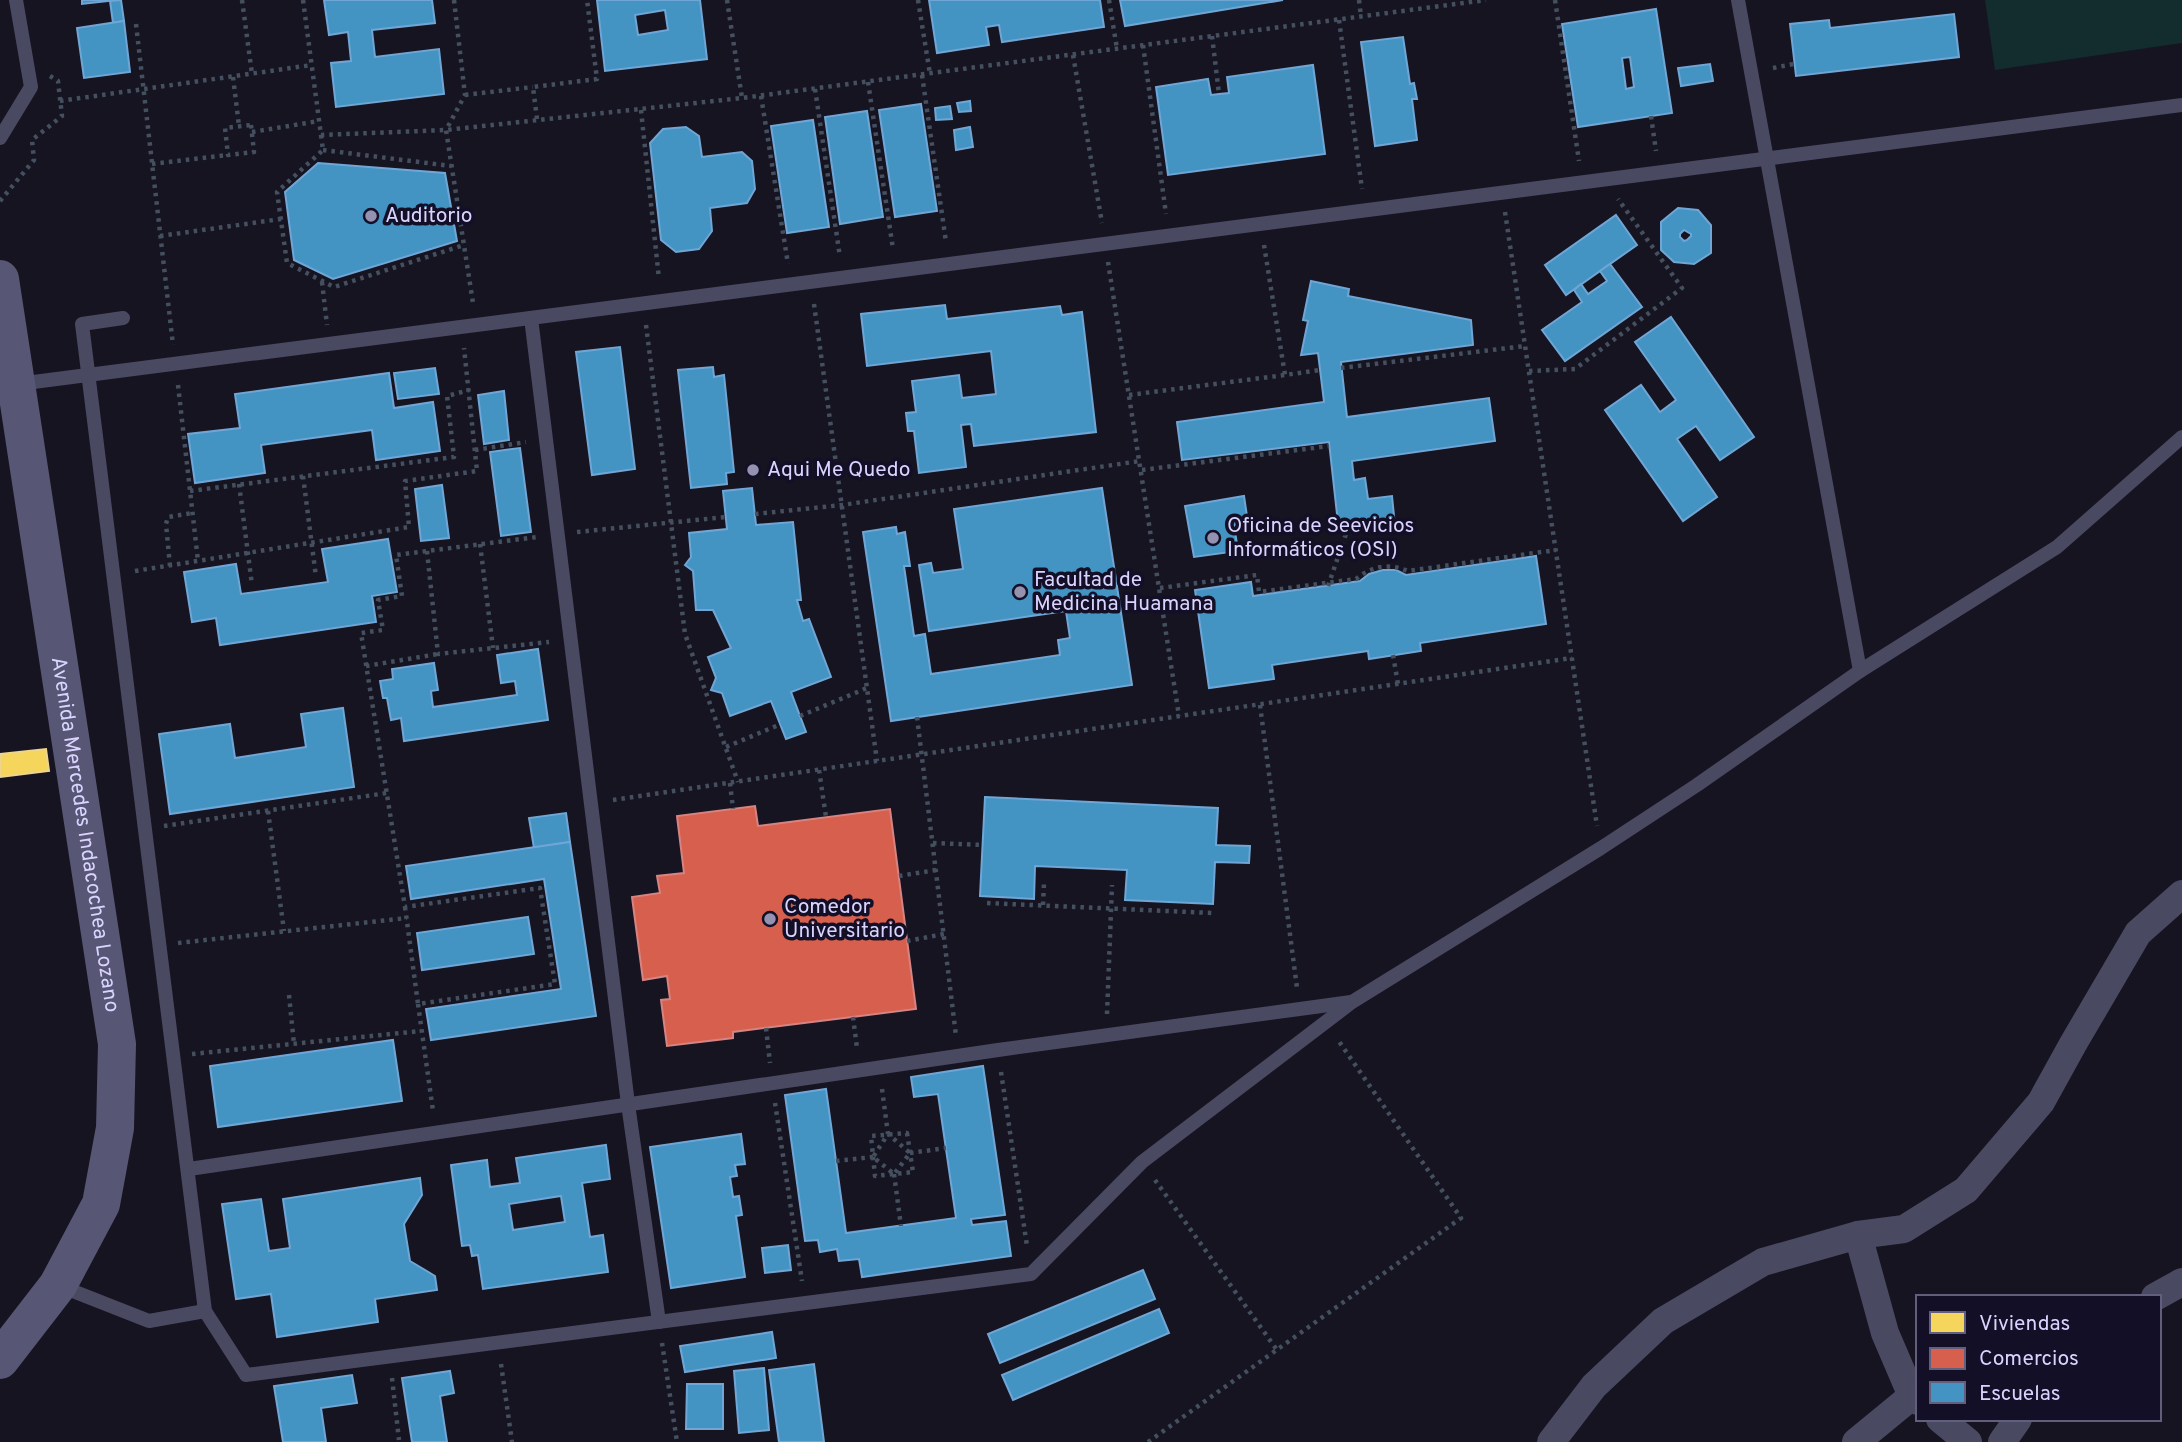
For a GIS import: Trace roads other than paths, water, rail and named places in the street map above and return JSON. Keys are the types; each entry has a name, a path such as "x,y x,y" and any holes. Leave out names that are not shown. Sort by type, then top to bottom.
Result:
{"street":[{"name":"Avenida Mercedes Indacochea Lozano","path":"0,279 8,388 117,1044 115,1128 101,1204 58,1285 0,1360"},
{"path":"1551,1442 1594,1386 1663,1321 1763,1262 1858,1236 1904,1228 1966,1190 2042,1102 2138,933 2182,894"},
{"path":"1856,1442 1915,1398 1885,1333 1858,1236"},
{"path":"2159,1295 2182,1282"},
{"path":"1942,1421 1968,1442"},
{"path":"2002,1442 2017,1421"}],"lane":[{"path":"0,138 31,87 16,0"},
{"path":"1738,0 1860,671"},
{"path":"8,388 88,375 2182,105"},
{"path":"123,318 82,324 205,1311 246,1375 1031,1274 1142,1162 1352,1002 1601,848 1697,785 1860,671 2057,547 2182,437"},
{"path":"531,318 628,1104 659,1322"},
{"path":"189,1169 998,1050 1352,1002"},
{"path":"58,1285 149,1321 205,1311"}],"place":[{"name":"Auditorio","path":"371,216"},
{"name":"Aqui Me Quedo","path":"753,470"},
{"name":"Oficina de Seevicios Informáticos (OSI)","path":"1213,538"},
{"name":"Facultad de Medicina Huamana","path":"1020,592"},
{"name":"Comedor Universitario","path":"770,919"}]}
